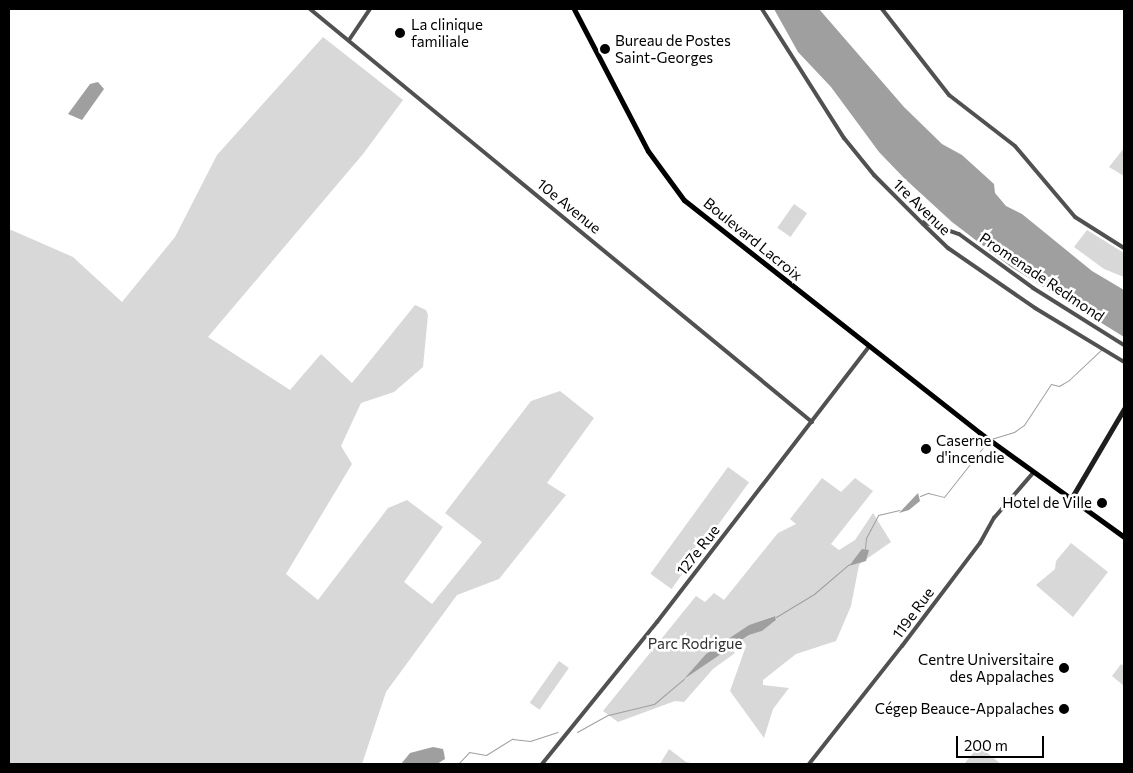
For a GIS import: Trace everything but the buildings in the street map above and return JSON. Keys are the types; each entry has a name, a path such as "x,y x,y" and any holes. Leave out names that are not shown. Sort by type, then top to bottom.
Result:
{"main road":[{"name":"Boulevard Lacroix","path":"574,9 648,151 684,200 1032,473"},
{"path":"1071,499 1124,409"},
{"path":"1032,473 1124,538"}],"street":[{"name":"10e Avenue","path":"310,9 812,422"},
{"path":"349,40 370,9"},
{"name":"1re Avenue","path":"762,9 844,138 874,175 918,219 941,241 1035,308 1124,362"},
{"path":"882,9 949,95 1015,146 1075,217 1124,248"},
{"name":"Promenade Redmond","path":"918,219 959,234 1033,288 1124,345"},
{"path":"941,241 940,234 946,230"},
{"name":"127e Rue","path":"542,764 869,347"},
{"name":"119e Rue","path":"809,764 980,543 994,518 1032,473"}],"green space":[{"path":"323,37 403,100 363,154 208,337 290,390 321,354 352,383 415,305 426,310 428,315 423,367 394,392 361,403 341,446 352,464 286,574 318,600 388,508 407,500 443,527 404,582 432,604 482,542 445,513 531,401 560,391 594,418 547,483 566,495 499,579 457,595 386,692 362,764 9,764 9,229 73,257 122,302 175,237 217,155"},
{"path":"1124,148 1124,176 1109,167"},
{"path":"794,204 807,213 790,237 777,228"},
{"path":"1087,230 1124,253 1124,277 1104,269 1074,247"},
{"path":"728,467 749,482 671,589 650,574"},
{"name":"Parc Rodrigue","path":"822,478 841,492 855,478 873,491 831,544 839,550 855,540 873,513 891,542 868,558 856,558 849,566 862,562 859,565 851,606 836,641 796,654 763,680 763,685 789,688 773,709 764,738 730,691 746,646 745,643 734,646 749,635 762,631 776,620 774,616 749,625 728,641 735,653 713,669 684,702 675,701 618,722 603,711 696,596 705,602 714,593 724,600 778,533 796,524 790,519"},
{"path":"1071,543 1108,572 1073,617 1036,585 1055,569 1056,561"},
{"path":"559,661 569,668 540,710 530,703"},
{"path":"1121,664 1124,666 1124,686 1112,676"},
{"path":"979,746 1001,764 964,764"},
{"path":"669,749 686,762 696,764 660,764"}],"shaded area":[{"path":"774,9 819,9 904,107 942,144 962,155 994,184 995,193 1006,206 1022,214 1092,271 1124,290 1124,337 1011,267 952,222 904,178 879,152 831,87 798,52"},
{"path":"98,82 104,89 82,120 68,114 90,84"},
{"path":"918,493 920,501 909,510 899,513"},
{"path":"862,549 869,550 866,561 849,566"},
{"path":"775,616 776,620 762,631 749,635 684,679 706,654 749,625"},
{"path":"433,747 443,749 445,759 437,764 401,764 410,753"}],"waterway":[{"path":"991,439 1014,432 1024,425 1051,384 1059,386 1069,380 1102,349"},
{"path":"920,496 928,493 944,497 988,441"},
{"path":"865,549 866,538 878,515 899,510"},
{"path":"776,617 814,594 849,564"},
{"path":"577,732 608,715 654,704 684,679"},
{"path":"458,764 469,752 486,755 512,739 530,741 558,732"}],"place":[{"name":"La clinique familiale","path":"400,33"},
{"name":"Bureau de Postes Saint-Georges","path":"605,49"},
{"name":"Caserne d'incendie","path":"926,449"},
{"name":"Hotel de Ville","path":"1102,503"},
{"name":"Centre Universitaire des Appalaches","path":"1064,668"},
{"name":"Cégep Beauce-Appalaches","path":"1064,709"}]}
